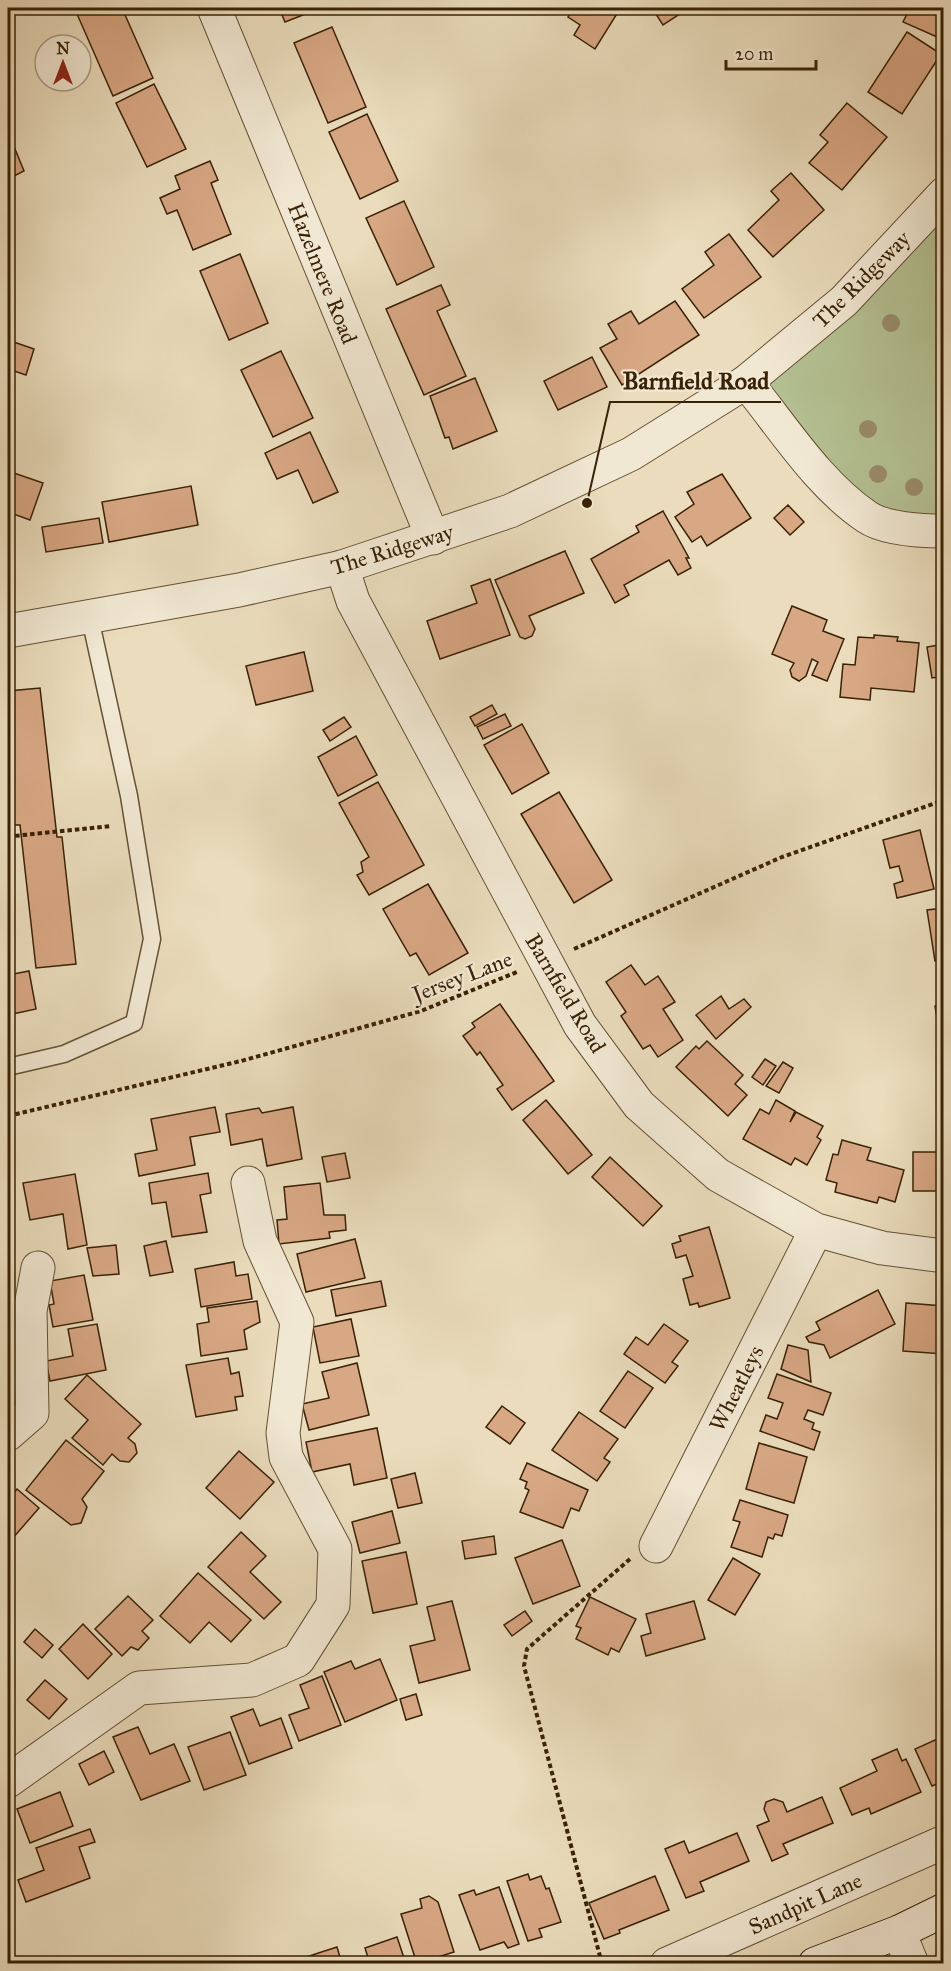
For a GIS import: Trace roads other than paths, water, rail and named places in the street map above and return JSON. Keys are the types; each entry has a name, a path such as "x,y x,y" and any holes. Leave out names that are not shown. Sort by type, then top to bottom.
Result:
{"street":[{"name":"Hazelmere Road","path":"213,8 433,538"},
{"name":"The Ridgeway","path":"8,631 239,590 342,567 510,511 631,454 746,382 844,301 944,194"},
{"path":"746,382 828,483 868,518 916,531 944,531"},
{"name":"Barnfield Road","path":"342,567 353,601 544,962 580,1025 639,1105 718,1175 816,1230 882,1248 944,1256"},
{"path":"8,1781 139,1689 252,1680 298,1660 333,1605 335,1549 286,1457 283,1433 297,1322 260,1241 248,1183"},
{"name":"Wheatleys","path":"656,1546 816,1230"},
{"path":"8,1434 32,1413 30,1311 38,1268"},
{"name":"Sandpit Lane","path":"667,1964 944,1842"},
{"path":"815,1964 899,1932 944,1910"},
{"path":"899,1932 912,1964"}],"lane":[{"path":"8,1067 64,1054 134,1023 152,939 134,824 90,618"}],"place":[{"name":"Barnfield Road","path":"587,503"}]}
